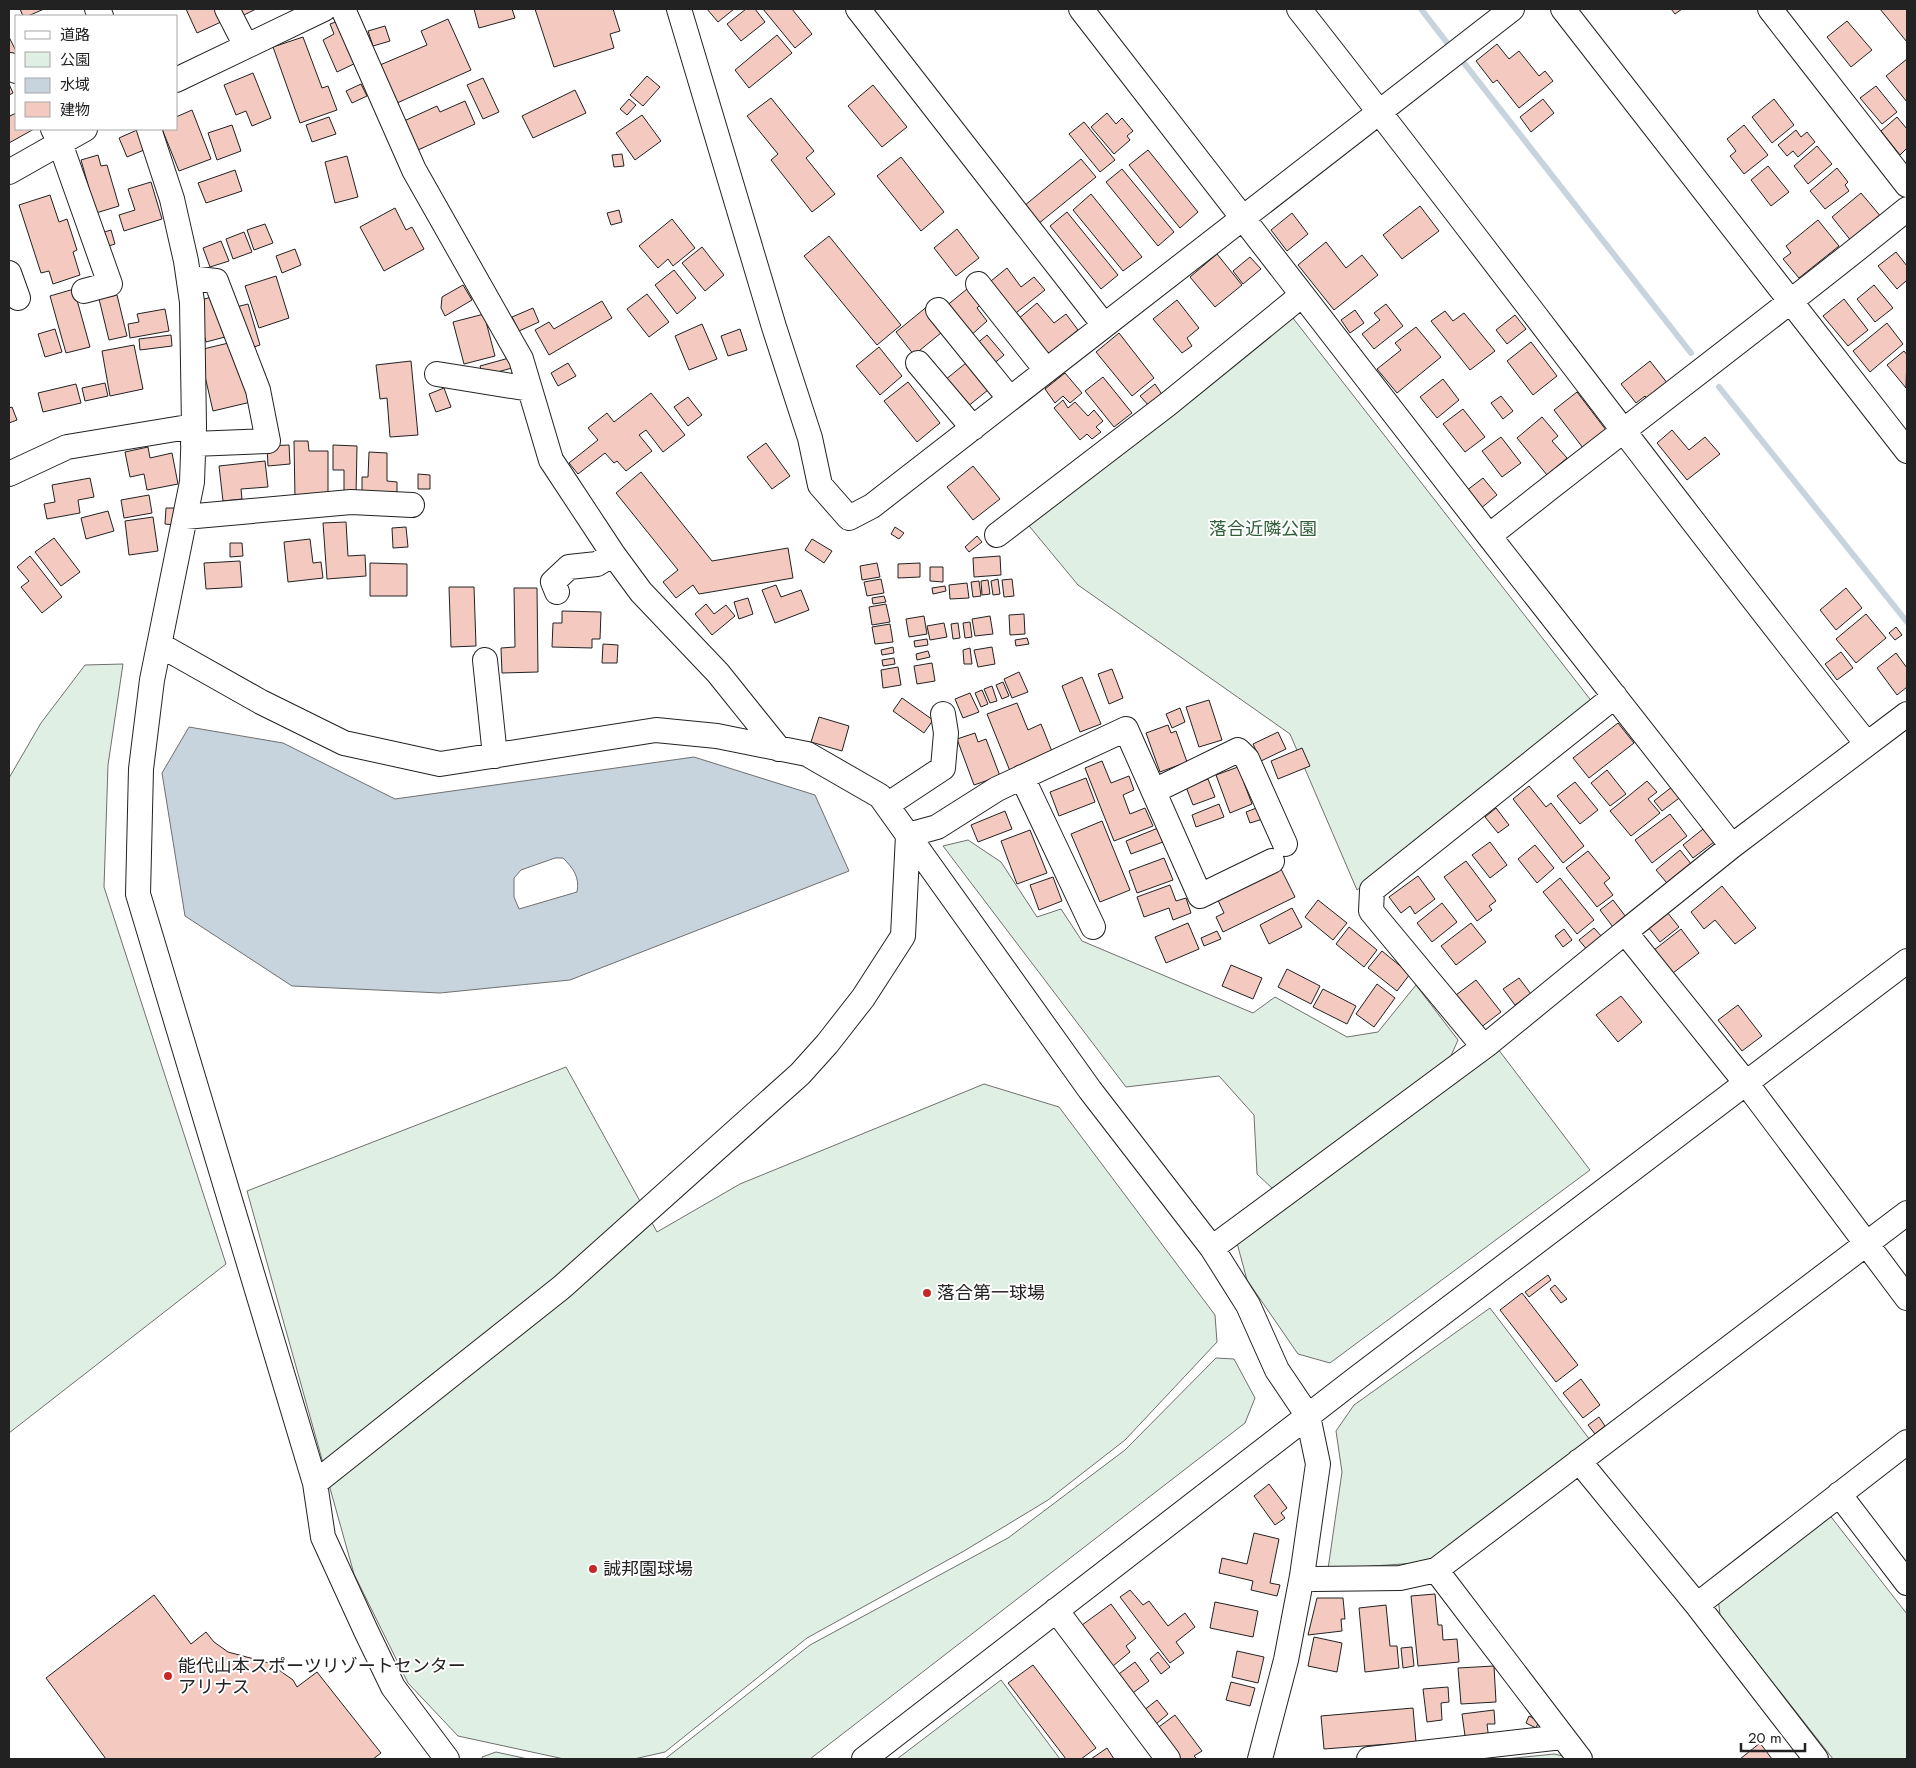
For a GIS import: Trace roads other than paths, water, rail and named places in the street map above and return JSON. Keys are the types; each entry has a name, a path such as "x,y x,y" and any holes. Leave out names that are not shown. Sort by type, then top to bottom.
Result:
{"street":[{"path":"227,9 246,46"},
{"path":"178,79 324,9"},
{"path":"343,9 414,170 521,358 551,460 613,554 641,592 718,673 779,749"},
{"path":"679,9 774,327 810,438 820,485 849,518 872,506 1512,9"},
{"path":"858,9 1104,325"},
{"path":"1081,9 1732,846"},
{"path":"1299,9 1624,429 1735,578 1867,744"},
{"path":"1563,9 1907,451"},
{"path":"1770,9 1907,185"},
{"path":"9,172 56,136 81,130"},
{"path":"149,130 172,199 189,278 192,302 194,435 192,482 152,680 141,770 138,894 315,1483 323,1537 393,1687 447,1759"},
{"path":"56,136 110,284 84,291"},
{"path":"1489,536 1624,429 1791,303 1907,209"},
{"path":"9,273 18,298"},
{"path":"9,474 68,447 194,435 268,441 258,390 216,281 189,278"},
{"path":"978,284 1046,370"},
{"path":"997,535 1168,404 1302,295"},
{"path":"938,310 1010,399"},
{"path":"918,363 973,428"},
{"path":"437,374 530,390"},
{"path":"185,517 351,502 412,505"},
{"path":"557,592 553,582 569,567 597,564 613,554"},
{"path":"160,645 260,702 344,743 440,764 656,730 717,736 807,754 880,796 1090,1090 1212,1248 1248,1305 1278,1370 1308,1416 1318,1464 1302,1576 1286,1660 1260,1759"},
{"path":"485,660 495,756"},
{"path":"1483,1046 1371,911 1372,890 1615,696"},
{"path":"887,805 943,768 946,733 943,714"},
{"path":"1212,1248 1483,1046 1732,846 1907,714"},
{"path":"908,835 937,827 997,789 1126,729 1200,896 1279,853 1247,759 1238,750 1154,791"},
{"path":"1022,777 1093,927"},
{"path":"315,1483 562,1287 800,1074 827,1044 863,998 903,936 908,835"},
{"path":"1625,932 1746,1083 1907,1298"},
{"path":"864,1759 1308,1416 1907,961"},
{"path":"1302,1576 1314,1579 1400,1578 1436,1570 1907,1213"},
{"path":"1697,1605 1907,1442"},
{"path":"1580,1461 1697,1605 1816,1759"},
{"path":"1839,1494 1907,1583"},
{"path":"1436,1570 1580,1759"},
{"path":"1056,1610 1168,1759"},
{"path":"1369,1759 1562,1736"}],"water":[{"path":"189,727 283,743 395,799 694,757 815,795 849,871 570,980 440,993 292,986 185,916 162,773","holes":["555,858 563,858 577,877 577,892 519,909 514,897 514,878 521,870"]}],"waterway":[{"path":"1421,9 1448,44"},
{"path":"1464,63 1691,353"},
{"path":"1719,387 1907,622"}],"place":[{"name":"落合第一球場","path":"927,1293"},
{"name":"誠邦園球場","path":"593,1569"},
{"name":"能代山本スポーツリゾートセンター アリナス","path":"168,1676"}],"park label":[{"name":"落合近隣公園","path":"1263,529"}]}
